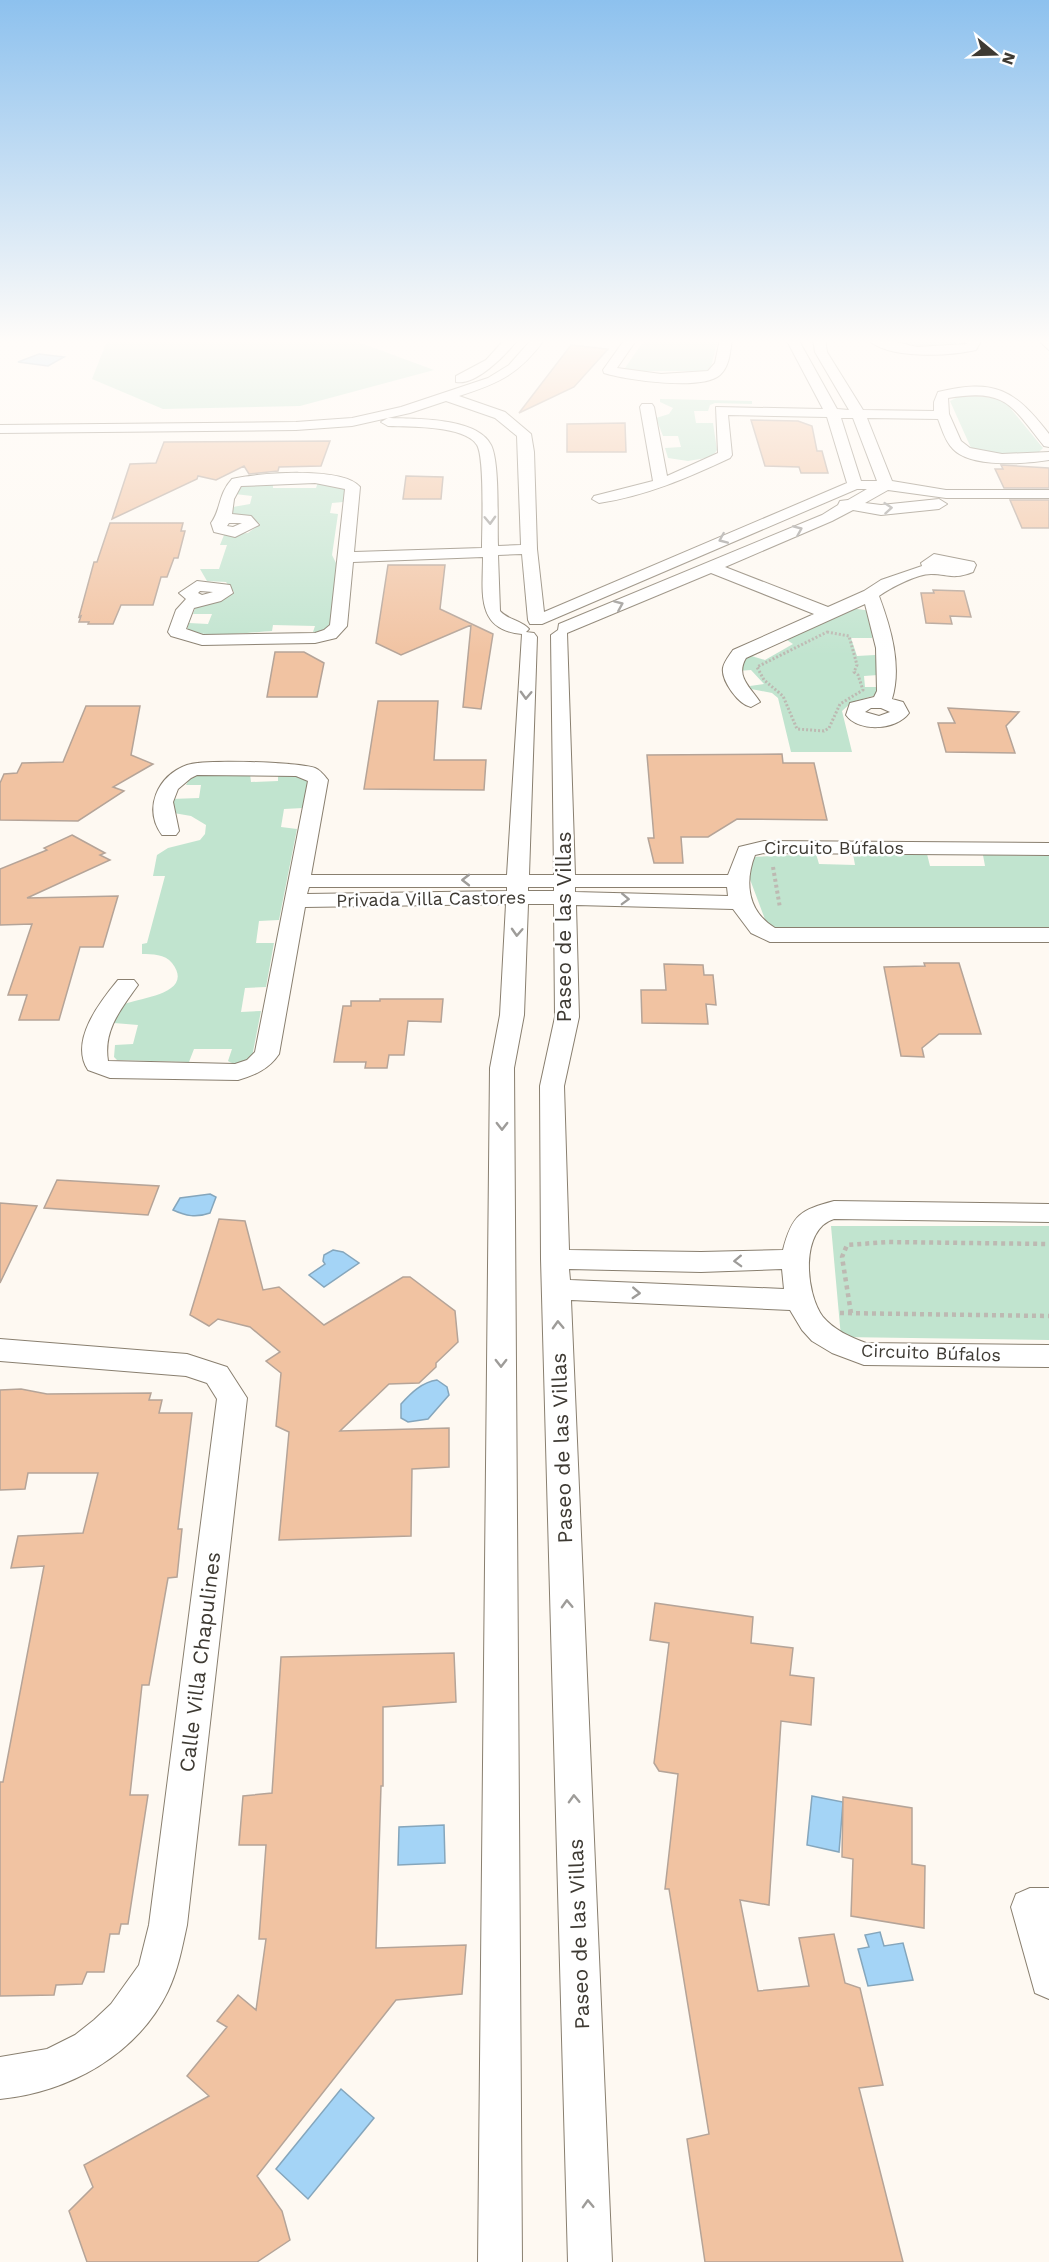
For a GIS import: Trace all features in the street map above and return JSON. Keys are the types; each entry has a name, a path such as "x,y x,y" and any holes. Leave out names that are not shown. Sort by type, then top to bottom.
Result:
{"street":[{"path":"484,445 488,466 492,611 498,619 542,628 711,567 827,518 886,485"},
{"name":"Paseo de las Villas","path":"525,445 528,466 529,549 542,628 566,889 567,1017 552,1086 555,1259 590,2262"},
{"path":"654,445 661,483"},
{"path":"598,499 621,496 661,483 725,455 725,445"},
{"path":"842,445 855,485"},
{"path":"870,445 886,485"},
{"path":"957,445 969,453 985,457 1039,458 1049,456"},
{"path":"657,459 707,463"},
{"path":"488,466 528,466"},
{"path":"197,599 189,603 180,616 177,632 202,640 323,636 330,634 338,626 353,487 347,482 330,479 237,482 230,488 223,512 225,518"},
{"path":"542,628 596,594 855,485 886,485 945,494 1049,494"},
{"path":"832,496 849,506 881,510 944,503 1049,503"},
{"path":"799,507 827,518"},
{"path":"347,552 415,551 467,555 490,550 529,549"},
{"path":"711,567 830,614"},
{"path":"752,702 730,673 730,666 739,654 870,596 887,583 931,568"},
{"path":"694,574 813,621"},
{"path":"533,583 557,591 596,594"},
{"path":"762,601 779,594"},
{"path":"870,596 880,621 887,670 886,693 882,702"},
{"name":"Paseo de las Villas","path":"500,2262 502,1068 512,1015 519,888 542,628"},
{"path":"126,985 103,1018 94,1054 97,1065 110,1070 238,1072 256,1065 267,1054 318,780 311,773 194,770 180,774 170,785 161,808 169,831"},
{"name":"Circuito Búfalos","path":"739,892 738,870 746,851 764,847 1049,849"},
{"name":"Privada Villa Castores","path":"298,891 519,888 739,892"},
{"path":"739,892 755,928 770,935 1049,935"},
{"name":"Circuito Búfalos","path":"1049,1213 834,1210 816,1215 805,1226 798,1238 796,1259 800,1300 811,1323 845,1347 864,1354 1049,1356"},
{"path":"555,1259 701,1262 796,1259"},
{"path":"701,1262 704,1296"},
{"path":"556,1289 800,1300"},
{"name":"Calle Villa Chapulines","path":"0,1350 187,1365 217,1375 232,1398 168,1925 153,1978 123,2022 87,2051 49,2070 21,2078 0,2078"},
{"path":"1049,1907 1030,1908 1049,1979"}],"path":[{"path":"827,632 849,636 857,665 854,672 858,675 863,690 848,697 833,710 829,728 824,731 797,729 783,696 764,680 757,667 827,632"},
{"path":"1049,1244 858,1242 847,1245 842,1257 851,1313 1049,1316"}],"green space":[{"path":"680,445 716,445 717,450 712,457 688,461 668,458 665,448 681,447"},
{"path":"969,445 1040,445 1043,448 1039,452 994,454 971,448"},
{"path":"318,482 345,487 343,502 332,503 330,513 338,514 332,555 340,571 332,625 324,632 313,632 315,626 273,625 272,631 227,634 202,634 187,629 189,623 208,624 212,614 193,614 197,603 226,598 234,592 226,582 207,581 200,569 219,569 227,545 220,545 224,535 248,533 260,524 251,517 227,513 227,508 250,504 252,496 235,494 238,485 273,483 273,488 316,488"},
{"path":"851,608 871,611 872,638 851,638 857,656 875,655 878,675 864,676 865,687 878,687 880,694 852,702 842,711 852,752 791,752 778,698 772,693 751,689 750,686 764,684 751,670 737,671 741,660 748,655 765,660 793,644 784,638"},
{"path":"278,773 309,778 303,808 284,809 281,827 297,829 279,920 259,921 256,943 274,943 266,987 245,988 241,1012 261,1011 252,1057 234,1064 228,1061 232,1049 194,1049 189,1062 117,1060 114,1057 115,1045 133,1044 138,1025 114,1023 112,1018 125,1004 162,993 177,982 177,973 169,960 158,955 142,954 142,944 147,943 165,876 153,876 157,855 168,848 200,840 205,834 206,825 191,816 168,812 171,799 199,798 201,785 186,785 192,774 250,774 251,782 278,781"},
{"path":"816,854 819,864 855,865 853,854 927,854 930,866 985,866 983,855 1049,856 1049,930 769,930 748,874 751,857"},
{"path":"831,1226 1049,1226 1049,1340 841,1337"}],"water":[{"path":"210,1194 216,1197 210,1213 191,1216 173,1210 180,1198"},
{"path":"333,1250 343,1252 359,1263 324,1287 309,1275 325,1264 324,1255"},
{"path":"437,1380 447,1387 449,1395 428,1419 408,1422 401,1418 401,1404 422,1386"},
{"path":"812,1796 843,1802 839,1852 807,1845"},
{"path":"444,1825 445,1863 398,1865 399,1827"},
{"path":"880,1932 884,1946 903,1943 913,1980 868,1986 858,1949 869,1947 865,1935"},
{"path":"341,2089 374,2118 308,2199 276,2169"}],"building":[{"path":"163,445 329,445 321,466 279,467 278,471 249,474 244,466 216,480 198,476 197,479 112,519 130,464 156,463"},
{"path":"567,445 626,445 626,452 567,452"},
{"path":"758,445 816,445 817,451 822,451 828,473 801,473 799,467 765,466"},
{"path":"1001,465 1049,468 1049,488 1004,488 995,469 1003,469"},
{"path":"406,476 443,477 441,499 403,499"},
{"path":"1010,500 1049,500 1049,528 1022,528"},
{"path":"110,523 183,523 181,531 185,531 178,558 174,558 167,577 161,577 153,605 121,605 113,624 79,622 94,562 97,562"},
{"path":"388,565 445,565 440,609 493,634 481,709 463,707 471,625 401,655 376,643"},
{"path":"933,590 964,591 971,617 950,616 952,624 926,623 921,593 934,593"},
{"path":"275,652 304,652 324,663 317,697 267,697"},
{"path":"378,701 438,701 434,760 486,760 484,790 364,789"},
{"path":"86,706 140,706 131,755 153,764 113,787 124,791 78,821 0,820 0,783 4,774 17,773 22,763 63,762"},
{"path":"948,708 1019,712 1006,726 1015,753 946,752 938,723 955,723"},
{"path":"782,754 783,763 814,763 827,820 737,819 708,837 681,837 683,863 654,863 648,838 654,838 647,755"},
{"path":"72,835 105,853 100,855 110,860 27,898 118,896 103,947 80,947 59,1020 19,1020 27,995 8,995 32,924 0,925 0,869 47,850 44,848"},
{"path":"924,963 959,963 981,1034 939,1034 922,1048 924,1057 901,1056 884,967 925,966"},
{"path":"664,964 703,965 704,975 713,975 716,1005 706,1004 708,1024 642,1023 641,990 666,990"},
{"path":"380,999 443,999 441,1022 408,1021 404,1055 389,1055 387,1068 365,1068 366,1062 334,1062 343,1006 351,1006 351,1001 380,1001"},
{"path":"57,1180 159,1186 148,1215 44,1208"},
{"path":"0,1203 37,1206 0,1283"},
{"path":"219,1219 245,1221 263,1290 279,1287 324,1325 403,1277 410,1277 455,1311 458,1342 436,1363 436,1367 419,1383 389,1384 340,1431 449,1428 449,1467 412,1469 411,1536 279,1540 289,1432 276,1426 281,1373 266,1361 280,1352 250,1327 218,1319 209,1326 190,1315"},
{"path":"21,1389 47,1394 151,1393 149,1400 162,1400 159,1413 192,1413 178,1529 182,1529 177,1577 168,1578 149,1685 142,1685 130,1795 148,1795 128,1924 121,1924 119,1934 110,1934 104,1972 87,1972 82,1984 56,1985 54,1995 0,1996 0,1782 3,1782 44,1566 11,1568 18,1536 83,1533 98,1473 28,1473 25,1489 0,1490 0,1390"},
{"path":"655,1603 753,1617 751,1643 793,1648 790,1675 814,1678 811,1725 781,1721 769,1905 740,1900 758,1991 809,1986 799,1938 834,1934 845,1983 860,1988 883,2085 859,2088 903,2262 705,2262 687,2139 709,2134 669,1889 665,1889 678,1774 659,1771 654,1763 669,1643 650,1640"},
{"path":"454,1653 456,1702 383,1707 383,1786 381,1786 376,1948 466,1945 462,1994 396,2000 257,2176 282,2211 290,2240 257,2262 87,2262 69,2211 93,2187 84,2165 209,2096 187,2076 227,2027 217,2021 238,1995 256,2010 266,1939 259,1939 266,1845 239,1845 243,1796 272,1793 281,1657"},
{"path":"843,1797 912,1808 912,1864 925,1866 924,1928 851,1916 853,1859 842,1857"}]}
